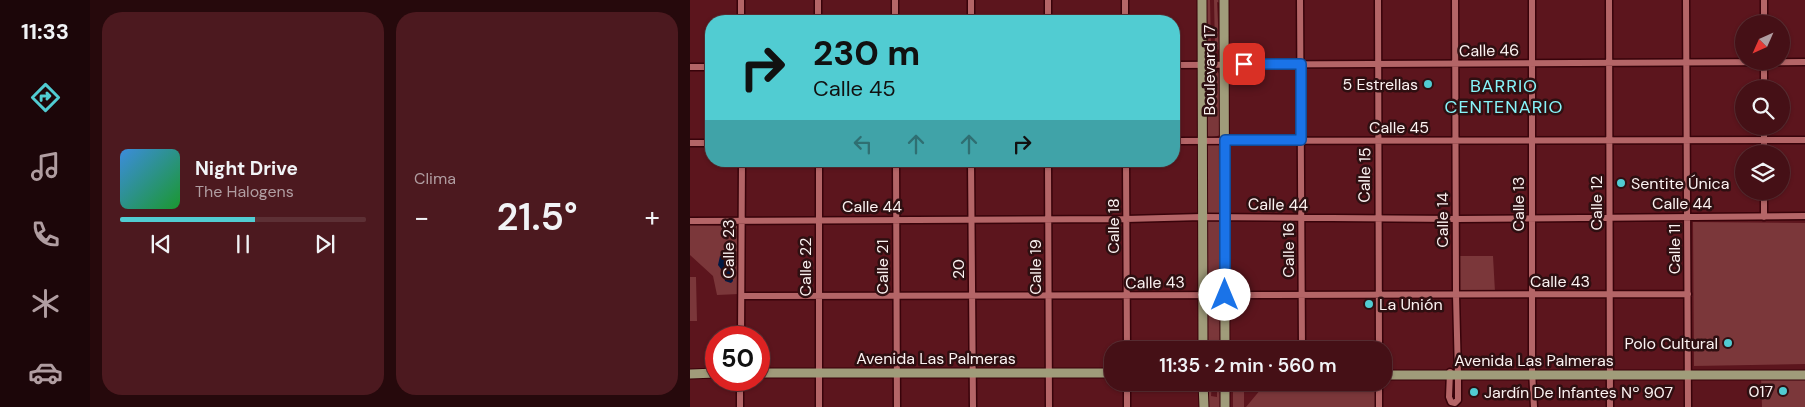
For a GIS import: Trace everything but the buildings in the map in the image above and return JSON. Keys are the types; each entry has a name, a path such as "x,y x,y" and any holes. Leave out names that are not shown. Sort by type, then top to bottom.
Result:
{"main road":[{"name":"Boulevard 17","path":"1202,0 1203,341"},
{"name":"Boulevard 17","path":"1224,0 1225,341"},
{"name":"Avenida Las Palmeras","path":"1687,373 1805,370"},
{"name":"Avenida Las Palmeras","path":"1392,371 1805,375"},
{"name":"Avenida Las Palmeras","path":"1049,375 1104,372"},
{"name":"Avenida Las Palmeras","path":"770,373 1104,376"},
{"name":"Avenida Las Palmeras","path":"1392,375 1454,373"},
{"path":"690,374 705,374"},
{"name":"Avenida Las Palmeras","path":"770,377 818,375"},
{"path":"690,378 705,378"},
{"path":"1203,391 1204,407"},
{"path":"1225,391 1225,407"}],"street":[{"path":"741,0 741,15"},
{"path":"818,0 818,15"},
{"path":"895,0 895,15"},
{"path":"971,0 971,15"},
{"path":"1048,0 1048,15"},
{"path":"1125,0 1125,15"},
{"name":"Calle 16","path":"1300,0 1302,341"},
{"name":"Calle 15","path":"1378,0 1379,341"},
{"name":"Calle 14","path":"1454,373 1456,295 1455,0"},
{"name":"Calle 13","path":"1532,0 1532,373 1534,407"},
{"name":"Calle 12","path":"1609,0 1610,407"},
{"name":"Calle 11","path":"1686,0 1688,407"},
{"path":"1764,0 1764,15"},
{"name":"Calle 46","path":"1180,65 1735,62"},
{"name":"Calle 46","path":"1790,62 1805,62"},
{"path":"690,67 705,67"},
{"path":"1764,135 1764,145"},
{"name":"Calle 45","path":"1180,141 1805,140"},
{"path":"690,143 705,143"},
{"name":"Calle 23","path":"741,326 742,167"},
{"name":"Calle 22","path":"819,167 819,407"},
{"name":"Calle 21","path":"896,167 896,407"},
{"name":"20","path":"972,167 973,407"},
{"name":"Calle 19","path":"1048,167 1049,407"},
{"name":"Calle 18","path":"1126,167 1127,341"},
{"path":"1764,200 1764,217"},
{"name":"Calle 44","path":"690,221 1202,217 1456,219 1805,216"},
{"name":"Calle 43","path":"742,296 1688,294"},
{"path":"740,391 740,407"},
{"path":"1127,391 1127,407"},
{"path":"1379,391 1379,407"}],"shaded area":[{"path":"1205,0 1210,0 1211,49 1205,49"},
{"path":"1214,0 1220,0 1220,3 1217,2 1219,46 1221,50 1215,49"},
{"path":"1215,68 1220,75 1221,134 1210,137 1206,136 1204,72"},
{"path":"1207,144 1218,144 1221,146 1221,214 1207,213"},
{"path":"1207,221 1219,221 1221,223 1222,289 1219,291 1207,290 1205,223"},
{"path":"1693,222 1805,223 1805,364 1694,366"},
{"path":"690,225 737,226 739,294 717,295 713,276 690,255"},
{"path":"1458,256 1493,256 1495,292 1460,291"},
{"path":"690,277 696,277 697,321 690,321"},
{"path":"1210,299 1221,300 1223,341 1206,341 1207,301"},
{"name":"017","path":"1761,376 1805,376 1805,407 1762,407"},
{"path":"1205,391 1211,391 1211,396 1217,397 1217,391 1222,391 1223,407 1205,407"},
{"path":"1233,391 1244,391 1244,407 1233,407"},
{"path":"1259,391 1376,391 1377,407 1246,407"}],"water":[{"path":"720,256 729,258 733,281 731,283 725,281 724,273 718,265"}],"place":[{"name":"5 Estrellas","path":"1428,84"},
{"name":"Sentite Única","path":"1621,183"},
{"name":"La Unión","path":"1369,304"},
{"name":"Polo Cultural","path":"1728,343"},
{"name":"017","path":"1783,391"},
{"name":"Jardín De Infantes Nº 907","path":"1474,392"}],"district":[{"name":"BARRIO CENTENARIO","path":"1504,96"}],"route":[{"path":"1225,295 1225,140 1301,140 1301,64 1244,64"}]}
